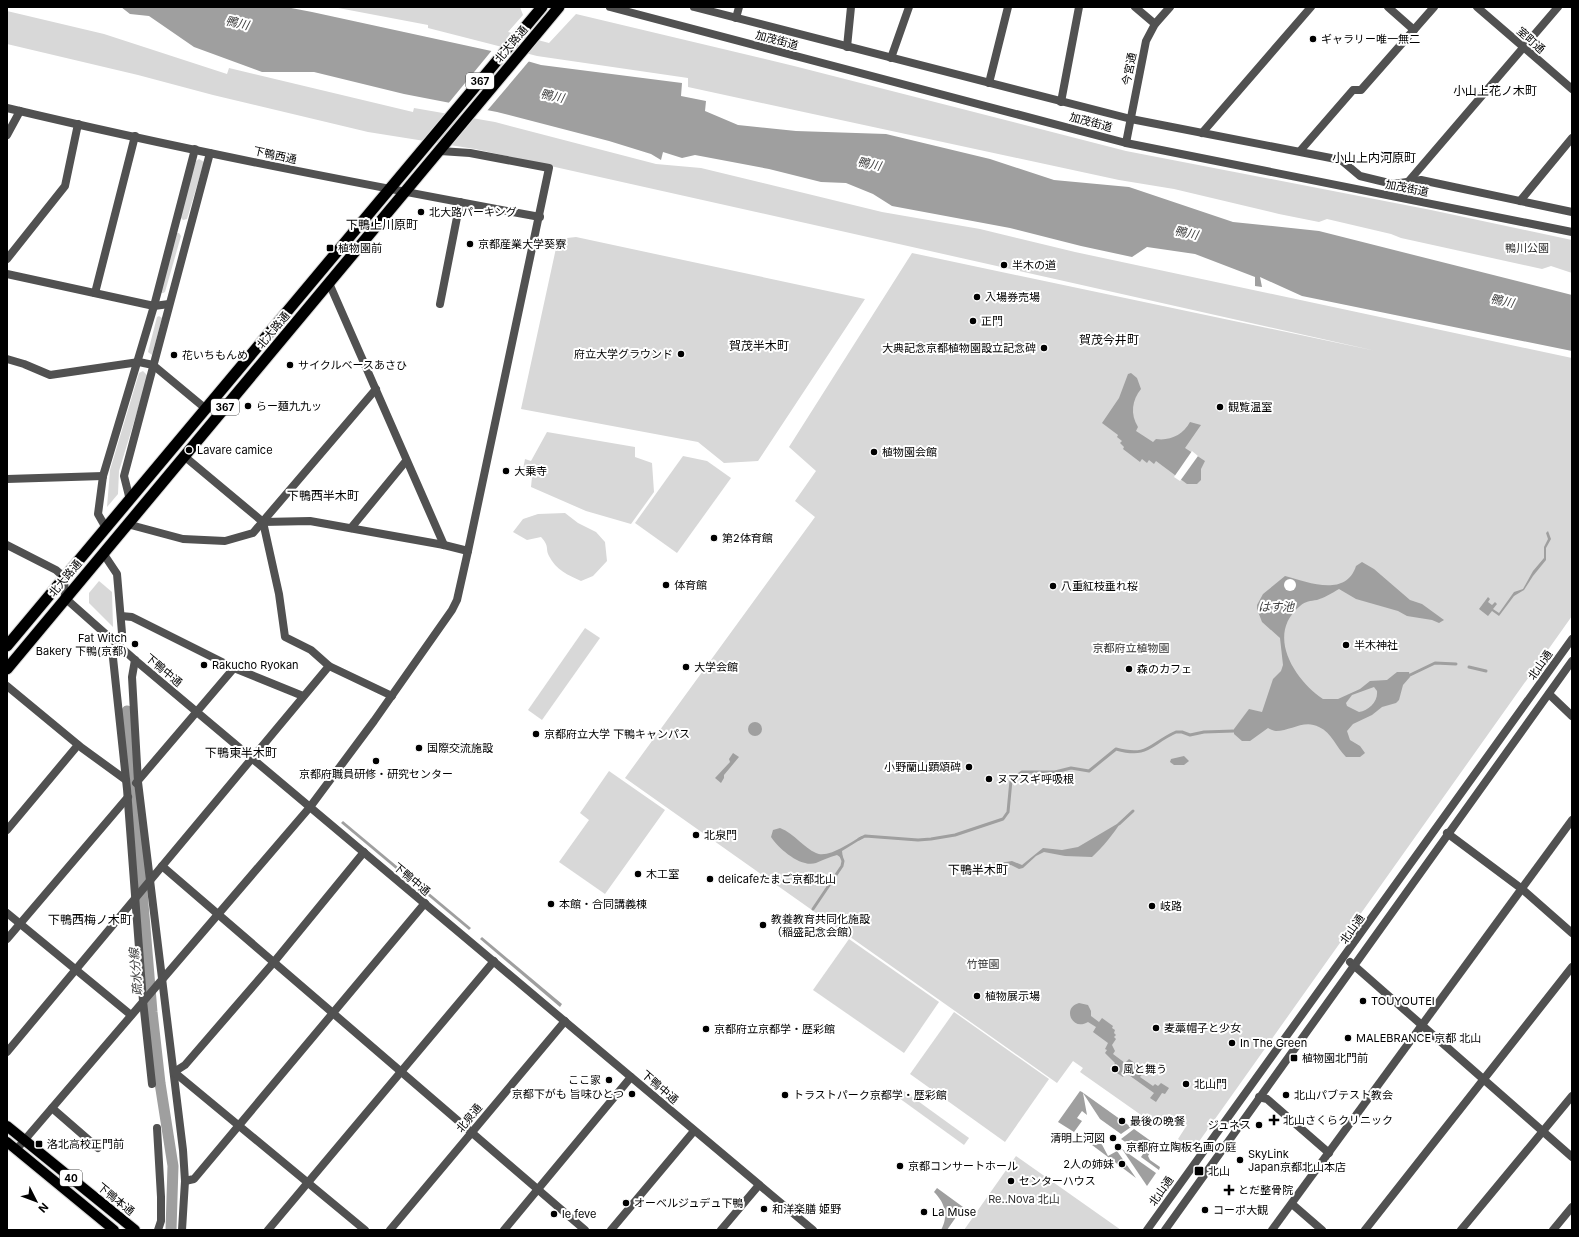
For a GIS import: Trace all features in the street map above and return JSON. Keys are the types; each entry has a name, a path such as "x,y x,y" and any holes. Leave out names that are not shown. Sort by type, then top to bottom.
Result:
{"highway":[{"name":"北大路通","path":"7,646 542,7"},
{"name":"北大路通","path":"7,669 559,7"}],"main road":[{"name":"下鴨本通","path":"7,1126 135,1230"},
{"name":"40","path":"7,1142 114,1230"}],"street":[{"name":"加茂街道","path":"610,7 1126,143 1572,232"},
{"path":"694,7 1131,119 1341,160 1360,176 1394,184 1421,180 1572,212"},
{"path":"736,18 738,7"},
{"path":"847,47 851,7"},
{"path":"891,58 909,7"},
{"path":"989,83 1008,7"},
{"path":"1061,102 1079,7"},
{"path":"1135,7 1155,24"},
{"name":"今宮通","path":"1126,143 1146,41 1155,24 1170,7"},
{"path":"1202,133 1311,7"},
{"path":"1388,7 1414,30"},
{"path":"1300,152 1353,90 1361,90 1434,7"},
{"name":"室町通","path":"1477,7 1572,89"},
{"path":"1408,182 1558,7"},
{"name":"下鴨西通","path":"7,108 210,153 390,190 422,194 540,217"},
{"path":"7,136 20,111"},
{"path":"7,259 65,186 78,124"},
{"path":"96,294 135,136"},
{"path":"1520,201 1572,138"},
{"path":"16,1150 310,807 392,696 452,610 457,600 550,168 442,148"},
{"path":"106,528 98,514 104,476 154,306 195,149"},
{"path":"130,500 124,476 210,153"},
{"path":"440,304 460,202"},
{"path":"7,274 154,306 169,304"},
{"path":"329,283 444,545"},
{"path":"7,359 24,364 50,375 138,362 153,365 206,409"},
{"path":"127,524 183,539 225,541 253,533 376,389"},
{"path":"184,456 263,522 279,594 285,637 311,650 329,666 392,696"},
{"path":"351,528 406,461"},
{"path":"7,480 104,476"},
{"path":"263,522 310,521 444,545 468,551"},
{"path":"7,545 56,570 64,577 66,598"},
{"path":"104,553 117,574 121,616 122,633 114,658 126,780 143,1001 152,1084"},
{"name":"下鴨中通","path":"66,598 135,660 813,1230"},
{"path":"121,616 132,617 234,668 303,696"},
{"name":"北山通","path":"1147,1230 1247,1089 1345,957 1572,639"},
{"path":"135,660 132,677 138,782 161,980 174,1072 185,1180 182,1230"},
{"name":"北山通","path":"1165,1230 1408,890 1447,833 1572,661"},
{"path":"7,1052 329,666"},
{"path":"7,939 127,793 138,782 234,668"},
{"path":"1539,685 1572,716"},
{"path":"7,686 78,745 126,780"},
{"path":"7,830 78,745"},
{"path":"1487,759 1496,766"},
{"path":"1272,1230 1572,820"},
{"path":"1438,826 1522,889 1572,933"},
{"path":"174,1072 186,1065 274,962 364,852"},
{"path":"162,866 585,1230"},
{"path":"1398,883 1408,890"},
{"path":"185,1180 194,1179 425,903"},
{"path":"7,913 131,1016"},
{"path":"1345,957 1572,1157"},
{"path":"268,1230 494,961"},
{"path":"1365,1230 1572,967"},
{"name":"北泉通","path":"390,1230 565,1021"},
{"path":"174,1072 365,1230"},
{"path":"504,1230 631,1077"},
{"path":"1247,1089 1259,1097 1267,1099 1329,1153"},
{"path":"1461,1230 1572,1096"},
{"path":"52,1108 98,1148"},
{"path":"157,1128 161,1197 161,1221 158,1230"},
{"path":"611,1230 694,1131"},
{"path":"52,1179 61,1169"},
{"path":"721,1230 759,1185"},
{"path":"1292,1204 1322,1230"},
{"path":"1553,1230 1572,1207"},
{"path":"1162,1210 1174,1218"}],"green space":[{"name":"鴨川公園","path":"333,7 520,7 523,15 508,32 549,43 576,14 794,66 1126,151 1431,210 1572,240 1572,273 1551,266 1542,269 1401,238 1391,234 1327,219 1319,222 1279,214 1174,189 1119,180 688,87 688,78 537,56 428,28 428,25"},
{"name":"京都府立植物園","path":"7,11 104,34 227,74 229,68 413,112 414,108 495,122 656,164 701,168 882,212 980,229 1075,252 1572,358 1572,616 1193,1150 1178,1139 1187,1125 1175,1116 1151,1122 1080,1072 1083,1068 1073,1061 1057,1083 625,778 815,517 795,501 816,471 789,447 912,253 1376,351 475,149 368,132 7,44"},
{"path":"199,159 204,162 187,219 183,220 179,216 196,161"},
{"path":"175,233 179,233 181,236 165,292 161,293"},
{"name":"府立大学グラウンド","path":"576,237 865,299 758,461 724,463 698,442 521,409 558,239"},
{"path":"159,316 162,318 152,355 148,352 157,317"},
{"path":"143,371 148,376 119,471 118,494 107,507 110,470 139,373"},
{"path":"547,432 635,447 635,457 652,463 654,492 631,524 586,511 531,487 532,477 522,475 525,459 531,461"},
{"path":"683,456 707,461 731,478 677,553 635,523"},
{"path":"565,513 578,523 596,532 605,542 607,561 593,576 581,581 567,574 555,565 549,556 544,540 541,537 527,540 513,532 523,519 538,514"},
{"path":"99,581 112,592 113,627 89,603 89,593"},
{"path":"585,628 600,638 542,720 528,710"},
{"path":"609,771 665,810 605,894 559,862 589,820 580,813"},
{"path":"849,939 939,1002 904,1053 813,990"},
{"path":"954,1012 1049,1079 1005,1142 910,1074"},
{"path":"904,1091 969,1138 964,1145 899,1098"},
{"name":"Re..Nova 北山","path":"1016,1156 1121,1230 964,1230"}],"water":[{"name":"鴨川","path":"121,7 286,7 496,52 541,65 682,83 681,96 706,101 705,111 738,125 796,131 886,134 990,159 1054,180 1129,187 1233,222 1319,231 1572,295 1572,351 1302,296 1260,277 1262,287 1255,286 1255,277 1195,254 1147,247 1132,257 1010,228 892,206 873,194 846,183 821,182 769,169 695,155 682,158 663,152 661,160 651,154 609,141 497,112 404,94 314,72 262,72 194,47 149,16 130,14"},
{"path":"1131,373 1137,378 1141,389 1133,407 1135,422 1138,427 1136,431 1153,442 1156,439 1171,438 1180,434 1190,422 1201,425 1185,448 1205,461 1201,469 1201,480 1197,484 1187,484 1156,461 1154,464 1149,460 1147,463 1142,459 1140,462 1123,449 1124,447 1120,443 1122,441 1117,437 1118,435 1102,423 1119,398 1128,374"},
{"path":"1548,531 1551,539 1546,548 1546,560 1524,590 1514,596 1499,616 1492,611 1488,616 1479,609 1488,597 1490,599 1488,602 1492,605 1495,602 1497,604 1493,609 1499,613 1514,592 1523,589 1533,571 1544,558 1544,547 1548,539 1546,533"},
{"name":"はす池","path":"1362,562 1374,569 1410,600 1422,604 1444,620 1439,623 1432,620 1407,616 1398,611 1356,599 1339,589 1320,599 1304,603 1290,618 1285,630 1285,643 1288,656 1294,669 1303,681 1323,699 1338,699 1360,689 1370,681 1387,680 1397,672 1409,672 1410,677 1403,685 1399,700 1396,703 1382,707 1372,715 1353,724 1347,731 1350,740 1360,746 1365,753 1360,757 1346,757 1331,736 1319,727 1308,724 1275,731 1268,728 1250,741 1242,741 1234,734 1234,729 1249,709 1262,712 1273,679 1281,671 1283,665 1280,638 1262,622 1257,609 1257,605 1263,594 1285,576 1314,584 1335,585 1344,582 1351,576 1356,566","holes":["1374,687 1377,691 1376,699 1372,705 1366,709 1359,712 1347,706 1346,703 1352,695"]},
{"path":"752,722 758,722 762,726 762,732 758,736 752,736 748,732 748,726"},
{"path":"733,753 739,757 724,775 721,783 715,778 730,762 729,759"},
{"path":"1184,756 1189,761 1184,765 1174,765 1170,762 1171,759"},
{"path":"343,821 471,928 469,930 341,823"},
{"path":"1122,821 1108,840 1092,857 1065,856 1044,852 1036,856 1023,868 1019,869 1011,865 995,866 994,864 1012,861 1022,865 1043,848 1062,850 1078,847"},
{"path":"780,828 807,848 821,854 833,852 862,836 863,838 842,851 843,859 837,855 810,864 797,860 779,847 771,837 773,830"},
{"path":"482,937 562,1004 560,1007 480,939"},
{"path":"1079,1003 1088,1005 1091,1011 1091,1016 1099,1022 1102,1018 1113,1026 1112,1028 1115,1030 1114,1033 1116,1035 1114,1037 1116,1039 1112,1045 1115,1051 1113,1054 1125,1063 1129,1059 1142,1068 1140,1071 1143,1073 1140,1077 1153,1086 1155,1084 1158,1086 1161,1083 1169,1088 1165,1094 1162,1093 1156,1102 1150,1098 1154,1093 1126,1073 1123,1077 1117,1073 1119,1070 1113,1066 1115,1063 1105,1053 1108,1043 1093,1032 1096,1027 1088,1022 1078,1024 1074,1022 1070,1015 1070,1010 1074,1005"},
{"path":"1080,1091 1082,1092 1131,1127 1121,1134 1100,1119 1083,1093 1087,1115 1082,1111 1077,1118 1082,1121 1074,1132 1058,1122"},
{"path":"1134,1129 1155,1144 1148,1156 1150,1160 1160,1167 1159,1170 1141,1157 1143,1154 1121,1139"},
{"path":"1098,1137 1108,1156 1117,1151 1136,1178 1092,1145"},
{"path":"1122,1149 1156,1173 1147,1186"},
{"path":"937,1188 963,1207 947,1230 941,1230 945,1220 945,1210 938,1196 934,1192"}],"pier":[{"path":"493,49 530,60 486,112 447,105"},
{"path":"1192,451 1198,456 1180,481 1174,477"},
{"path":"1288,579 1292,579 1296,585 1292,591 1288,591 1284,587 1284,583"}],"waterway":[{"path":"1410,675 1435,663 1456,664"},
{"path":"1469,667 1486,671"},
{"name":"疏水分線","path":"127,711 152,1012 160,1083 173,1166 171,1230"},
{"path":"859,839 865,836 918,840 955,835 1003,819 1008,812 1011,780 1022,772 1055,772 1071,768 1089,771 1116,749 1136,752 1142,751 1176,732 1182,732 1190,735 1204,732 1234,731"},
{"path":"1119,824 1133,811"},
{"path":"813,909 842,866 843,861 841,856"}],"place":[{"name":"ギャラリー唯一無二","path":"1313,39"},
{"name":"北大路パーキング","path":"421,212"},
{"name":"京都産業大学葵寮","path":"470,244"},
{"name":"植物園前","path":"330,248"},
{"name":"半木の道","path":"1004,265"},
{"name":"入場券売場","path":"977,297"},
{"name":"正門","path":"973,321"},
{"name":"大典記念京都植物園設立記念碑","path":"1044,348"},
{"name":"府立大学グラウンド","path":"681,354"},
{"name":"花いちもんめ","path":"174,355"},
{"name":"サイクルベースあさひ","path":"290,365"},
{"name":"らー麺九九ッ","path":"248,406"},
{"name":"観覧温室","path":"1220,407"},
{"name":"Lavare camice","path":"189,450"},
{"name":"植物園会館","path":"874,452"},
{"name":"大乗寺","path":"506,471"},
{"name":"第2体育館","path":"714,538"},
{"name":"体育館","path":"666,585"},
{"name":"八重紅枝垂れ桜","path":"1053,586"},
{"name":"Fat Witch Bakery 下鴨(京都)","path":"135,644"},
{"name":"半木神社","path":"1346,645"},
{"name":"Rakucho Ryokan","path":"204,665"},
{"name":"大学会館","path":"686,667"},
{"name":"森のカフェ","path":"1129,669"},
{"name":"京都府立大学 下鴨キャンパス","path":"536,734"},
{"name":"国際交流施設","path":"419,748"},
{"name":"京都府職員研修・研究センター","path":"376,761"},
{"name":"小野蘭山顕頌碑","path":"969,767"},
{"name":"ヌマスギ呼吸根","path":"989,779"},
{"name":"北泉門","path":"696,835"},
{"name":"木工室","path":"638,874"},
{"name":"delicafeたまご京都北山","path":"710,879"},
{"name":"本館・合同講義棟","path":"551,904"},
{"name":"岐路","path":"1152,906"},
{"name":"教養教育共同化施設 （稲盛記念会館）","path":"763,925"},
{"name":"植物展示場","path":"977,996"},
{"name":"TOUYOUTEI","path":"1363,1001"},
{"name":"麦藁帽子と少女","path":"1156,1028"},
{"name":"京都府立京都学・歴彩館","path":"706,1029"},
{"name":"MALEBRANCE 京都 北山","path":"1348,1038"},
{"name":"In The Green","path":"1232,1043"},
{"name":"植物園北門前","path":"1294,1058"},
{"name":"風と舞う","path":"1115,1069"},
{"name":"ここ家","path":"609,1080"},
{"name":"北山門","path":"1186,1084"},
{"name":"京都下がも 旨味ひとつ","path":"632,1094"},
{"name":"トラストパーク京都学・歴彩館","path":"785,1095"},
{"name":"北山パブテスト教会","path":"1286,1095"},
{"name":"北山さくらクリニック","path":"1274,1120"},
{"name":"最後の晩餐","path":"1122,1121"},
{"name":"ジュネス","path":"1259,1125"},
{"name":"清明上河図","path":"1113,1138"},
{"name":"洛北高校正門前","path":"39,1144"},
{"name":"京都府立陶板名画の庭","path":"1118,1147"},
{"name":"SkyLink Japan京都北山本店","path":"1240,1160"},
{"name":"2人の姉妹","path":"1122,1164"},
{"name":"京都コンサートホール","path":"900,1166"},
{"name":"北山","path":"1199,1171"},
{"name":"センターハウス","path":"1011,1181"},
{"name":"とだ整骨院","path":"1229,1190"},
{"name":"オーベルジュデュ下鴨","path":"626,1203"},
{"name":"和洋楽膳 姫野","path":"764,1209"},
{"name":"コーポ大観","path":"1205,1210"},
{"name":"La Muse","path":"924,1212"},
{"name":"le feve","path":"554,1214"}],"district":[{"name":"小山上花ノ木町","path":"1495,91"},
{"name":"小山上内河原町","path":"1374,158"},
{"name":"下鴨上川原町","path":"382,225"},
{"name":"賀茂今井町","path":"1109,340"},
{"name":"賀茂半木町","path":"759,346"},
{"name":"下鴨西半木町","path":"323,496"},
{"name":"下鴨東半木町","path":"241,753"},
{"name":"下鴨半木町","path":"978,870"},
{"name":"下鴨西梅ノ木町","path":"90,920"}],"park label":[{"name":"竹笹園","path":"983,964"}]}
